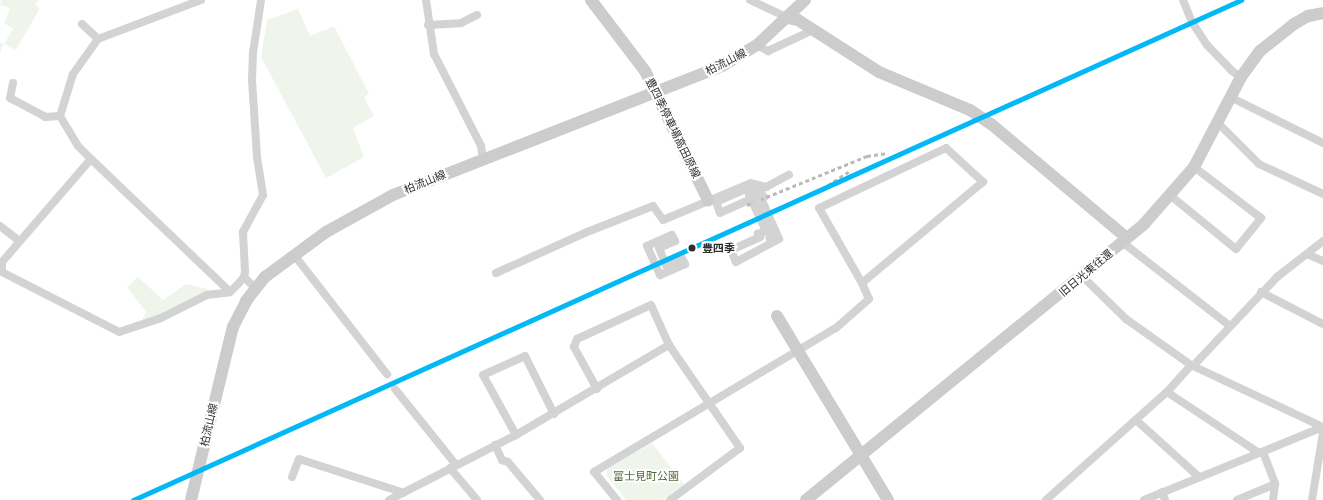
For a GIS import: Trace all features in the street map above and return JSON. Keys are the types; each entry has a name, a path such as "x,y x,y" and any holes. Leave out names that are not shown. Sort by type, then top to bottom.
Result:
{"street":[{"path":"201,0 98,38 73,74 60,116 78,146 91,160 230,292"},
{"path":"255,288 244,277 243,232 263,195 257,157 252,80 253,53 261,0"},
{"path":"426,0 428,25 434,54 481,146 484,159"},
{"name":"豊四季停車場高田原線","path":"591,0 618,33 657,92 708,200"},
{"path":"750,0 788,18 798,20 875,69 976,113 1125,240 1230,326"},
{"name":"柏流山線","path":"192,500 233,327 246,301 255,288 326,232 375,204 484,159 722,66 757,45 788,18 805,0"},
{"path":"1183,0 1192,22 1207,45 1232,71 1241,77"},
{"name":"旧日光東往還","path":"806,500 1125,240 1171,196 1194,167 1241,77 1260,51 1281,32 1308,16 1323,14"},
{"path":"428,25 461,22 477,15"},
{"path":"82,24 98,38"},
{"path":"757,45 768,52 814,30"},
{"path":"12,83 10,98 45,117 60,116"},
{"path":"1230,97 1323,143"},
{"path":"1218,123 1259,164 1323,194"},
{"path":"617,500 594,472 836,328 870,299 819,208 946,148 983,182 862,283"},
{"path":"91,160 19,241 2,262 1,271 119,332 161,318 207,295 230,292 244,277"},
{"path":"1171,196 1236,249 1261,218 1194,167"},
{"path":"496,273 587,232 652,206 664,220 751,183 766,187 789,175"},
{"path":"755,185 764,197 761,198 780,239 736,262 731,250 760,237 758,234 766,231 751,199 720,213 716,202 755,185"},
{"path":"749,195 754,193 773,236 769,238"},
{"path":"0,226 19,241"},
{"path":"672,235 675,241 659,248 661,254 666,265 682,258 685,264 660,275 647,246 672,235"},
{"path":"1046,500 1167,392 1260,292 1323,241"},
{"path":"657,245 653,247 663,270 667,268"},
{"path":"1308,254 1323,261"},
{"path":"295,256 387,374"},
{"path":"1082,276 1126,319 1192,365 1323,427"},
{"path":"1260,292 1323,324"},
{"path":"597,389 574,346 577,339 651,305 669,345 740,448 670,500"},
{"path":"777,316 888,500"},
{"path":"389,500 554,414 669,345"},
{"path":"516,435 483,375 525,356 554,414"},
{"path":"395,389 477,500"},
{"path":"1167,392 1261,453 1275,484 1273,500"},
{"path":"1136,420 1199,477"},
{"path":"1144,500 1163,496 1199,477 1323,427"},
{"path":"1312,500 1323,433"},
{"path":"495,445 502,460 508,462 540,500"},
{"path":"292,477 299,459 404,493"},
{"path":"1237,500 1275,484"}],"green space":[{"path":"1,0 38,0 35,5 40,8 16,50 4,44 13,29 4,23 10,8 0,5"},
{"path":"298,9 310,36 334,26 369,94 364,97 374,116 353,128 364,157 326,178 261,57 267,20"},
{"path":"0,43 4,44 0,53"},
{"path":"138,277 163,300 186,284 211,290 162,319 141,322 146,312 127,287"},
{"name":"富士見町公園","path":"652,443 684,484 663,500 626,500 607,476 607,469"}],"railway":[{"path":"747,205 867,156 888,153"},
{"path":"822,189 851,170"}],"transit line":[{"path":"133,500 1241,0"}],"place":[{"name":"豊四季","path":"692,248"}]}
